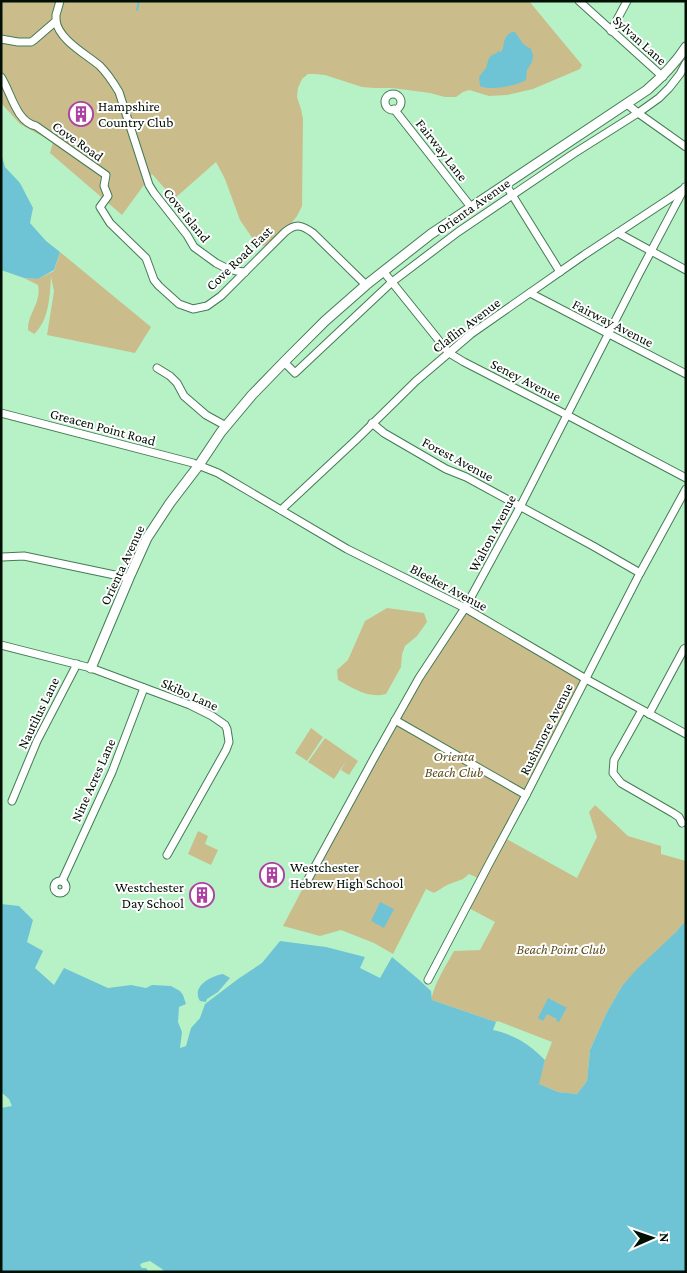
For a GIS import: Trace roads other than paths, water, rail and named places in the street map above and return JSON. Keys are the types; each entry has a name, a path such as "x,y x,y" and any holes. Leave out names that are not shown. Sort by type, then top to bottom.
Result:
{"street":[{"path":"1,39 31,42 56,21 60,1"},
{"name":"Sylvan Lane","path":"579,1 663,77"},
{"path":"611,31 627,1"},
{"name":"Cove Island","path":"56,21 61,33 111,78 119,92 149,185 154,193 187,234 194,246 216,263 226,268 245,272"},
{"name":"Orienta Avenue","path":"91,668 147,538 226,426 284,362 324,321 366,284 431,234 648,90 663,77 686,47"},
{"name":"Orienta Avenue","path":"284,362 295,373 392,282 458,232 659,98 669,88 686,64"},
{"name":"Cove Road","path":"1,77 25,122 36,126 106,175 104,186 108,196 100,207 110,223 146,258 154,280 159,286 179,304 193,309 200,308"},
{"path":"627,104 686,147"},
{"name":"Fairway Lane","path":"394,110 471,207"},
{"path":"567,144 573,154"},
{"path":"506,185 560,272"},
{"name":"Claflin Avenue","path":"281,510 416,381 471,334 685,187"},
{"name":"Walton Avenue","path":"306,883 395,720 419,678 465,608 520,507 685,187"},
{"name":"Cove Road East","path":"200,308 207,306 221,296 284,232 295,226 305,227 313,233 366,284"},
{"path":"618,232 686,270"},
{"name":"Seney Avenue","path":"383,271 449,353 686,478"},
{"name":"Fairway Avenue","path":"530,293 686,374"},
{"path":"157,368 170,376 177,383 184,396 206,415 226,426"},
{"name":"Greacen Point Road","path":"1,413 199,465"},
{"name":"Forest Avenue","path":"372,423 384,433 446,469 466,477 640,573"},
{"name":"Bleeker Avenue","path":"199,465 218,473 347,549 465,608 586,679 686,734"},
{"name":"Rushmore Avenue","path":"428,980 640,573 686,489"},
{"path":"2,557 24,556 129,578"},
{"path":"1,645 91,668"},
{"path":"682,824 679,817 621,783 613,773 614,760 686,648"},
{"name":"Nautilus Lane","path":"12,802 37,741 77,664"},
{"name":"Skibo Lane","path":"91,668 190,705 212,716 225,725 227,729 229,742 226,750 167,855"},
{"name":"Nine Acres Lane","path":"62,881 112,772 144,688"},
{"path":"395,720 526,795"}],"water":[{"path":"512,32 515,32 523,44 531,49 533,55 532,62 527,70 526,80 503,87 490,88 480,86 479,77 486,68 489,58 498,51 501,52 505,39"},
{"path":"1,153 5,167 20,183 33,208 30,223 46,241 60,252 54,270 38,279 24,278 1,270"},
{"path":"380,902 394,909 384,928 371,921"},
{"path":"1,904 19,906 33,920 27,942 43,951 35,968 54,985 64,968 108,988 131,985 146,988 152,985 171,986 180,991 186,1004 179,1007 178,1022 182,1032 180,1048 186,1046 191,1028 200,1018 205,1004 262,963 280,941 326,947 365,957 360,968 380,978 392,957 431,991 432,1000 496,1022 493,1030 515,1037 539,1054 545,1060 539,1084 558,1092 577,1094 587,1081 590,1050 607,1012 622,986 686,920 686,1272 165,1272 150,1261 140,1265 149,1272 1,1272 1,1108 12,1106 9,1099 1,1092"},
{"path":"223,974 230,978 206,1002 200,1001 198,991 200,986 208,979"},
{"path":"548,998 567,1007 559,1022 547,1014 543,1021 538,1018"}],"waterway":[{"path":"137,10 139,1"}],"place":[{"name":"Hampshire Country Club","path":"81,114"},
{"name":"Westchester Hebrew High School","path":"272,875"},
{"name":"Westchester Day School","path":"202,895"}],"park label":[{"name":"Orienta Beach Club","path":"454,764"},
{"name":"Beach Point Club","path":"561,949"}]}
